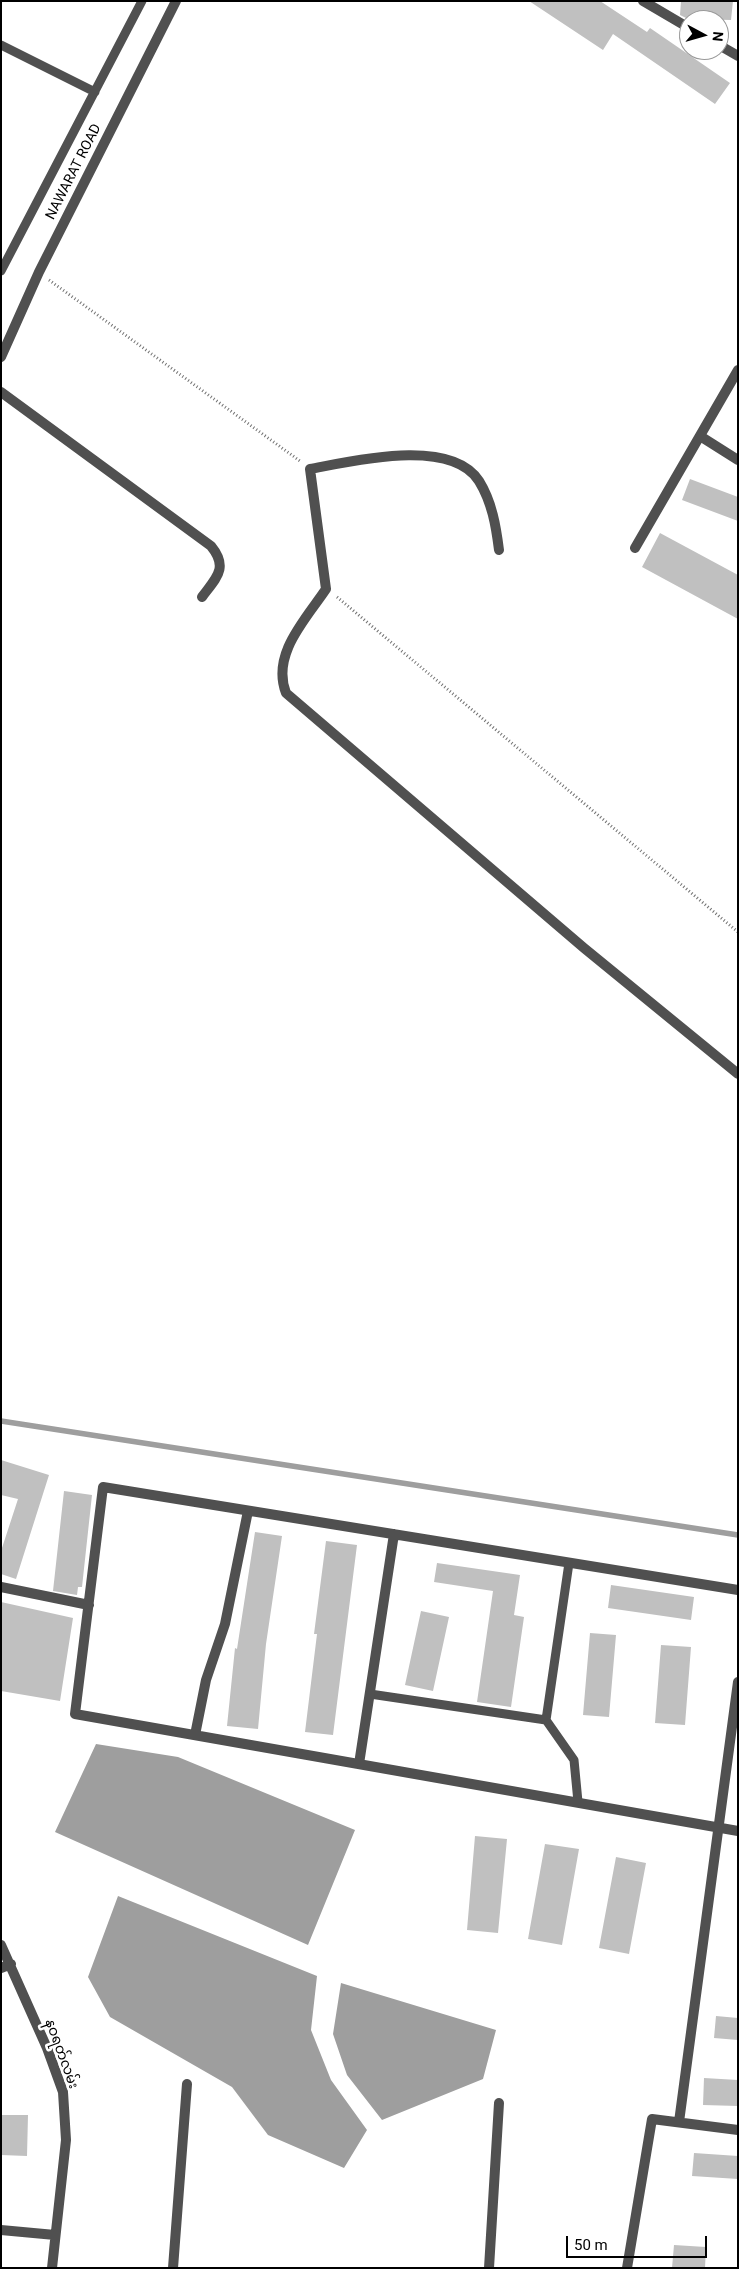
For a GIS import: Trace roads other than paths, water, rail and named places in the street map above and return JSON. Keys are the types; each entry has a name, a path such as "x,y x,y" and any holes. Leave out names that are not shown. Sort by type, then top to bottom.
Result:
{"street":[{"name":"NAWARAT ROAD","path":"1,357 39,272 176,1"},
{"path":"643,1 679,22"},
{"path":"635,548 738,370"},
{"path":"1,392 212,546 218,554 221,564 218,574 202,597"},
{"path":"700,436 738,460"},
{"path":"499,550 496,526 489,500 478,479 464,466 443,458 410,455 310,468 326,589 293,638 284,655 281,680 286,693 584,948 738,1074"},
{"path":"738,1590 103,1487 75,1714 738,1831"},
{"path":"195,1735 206,1680 225,1624 248,1511"},
{"path":"359,1764 394,1534"},
{"path":"1,1587 89,1605"},
{"path":"680,2122 738,1682"},
{"name":"နဝရတ်လမ်း","path":"1,1945 6,1966 47,2048 63,2092 66,2140 52,2268"},
{"path":"173,2268 187,2084"},
{"path":"489,2268 499,2103"},
{"path":"627,2268 652,2119 738,2130"},
{"path":"1,2230 55,2235"}],"lane":[{"path":"1,271 142,1"},
{"path":"1,45 95,92"},
{"path":"570,1563 546,1720 574,1760 578,1802"},
{"path":"370,1694 546,1720"}],"waterway":[{"path":"1,1421 738,1535"}]}
